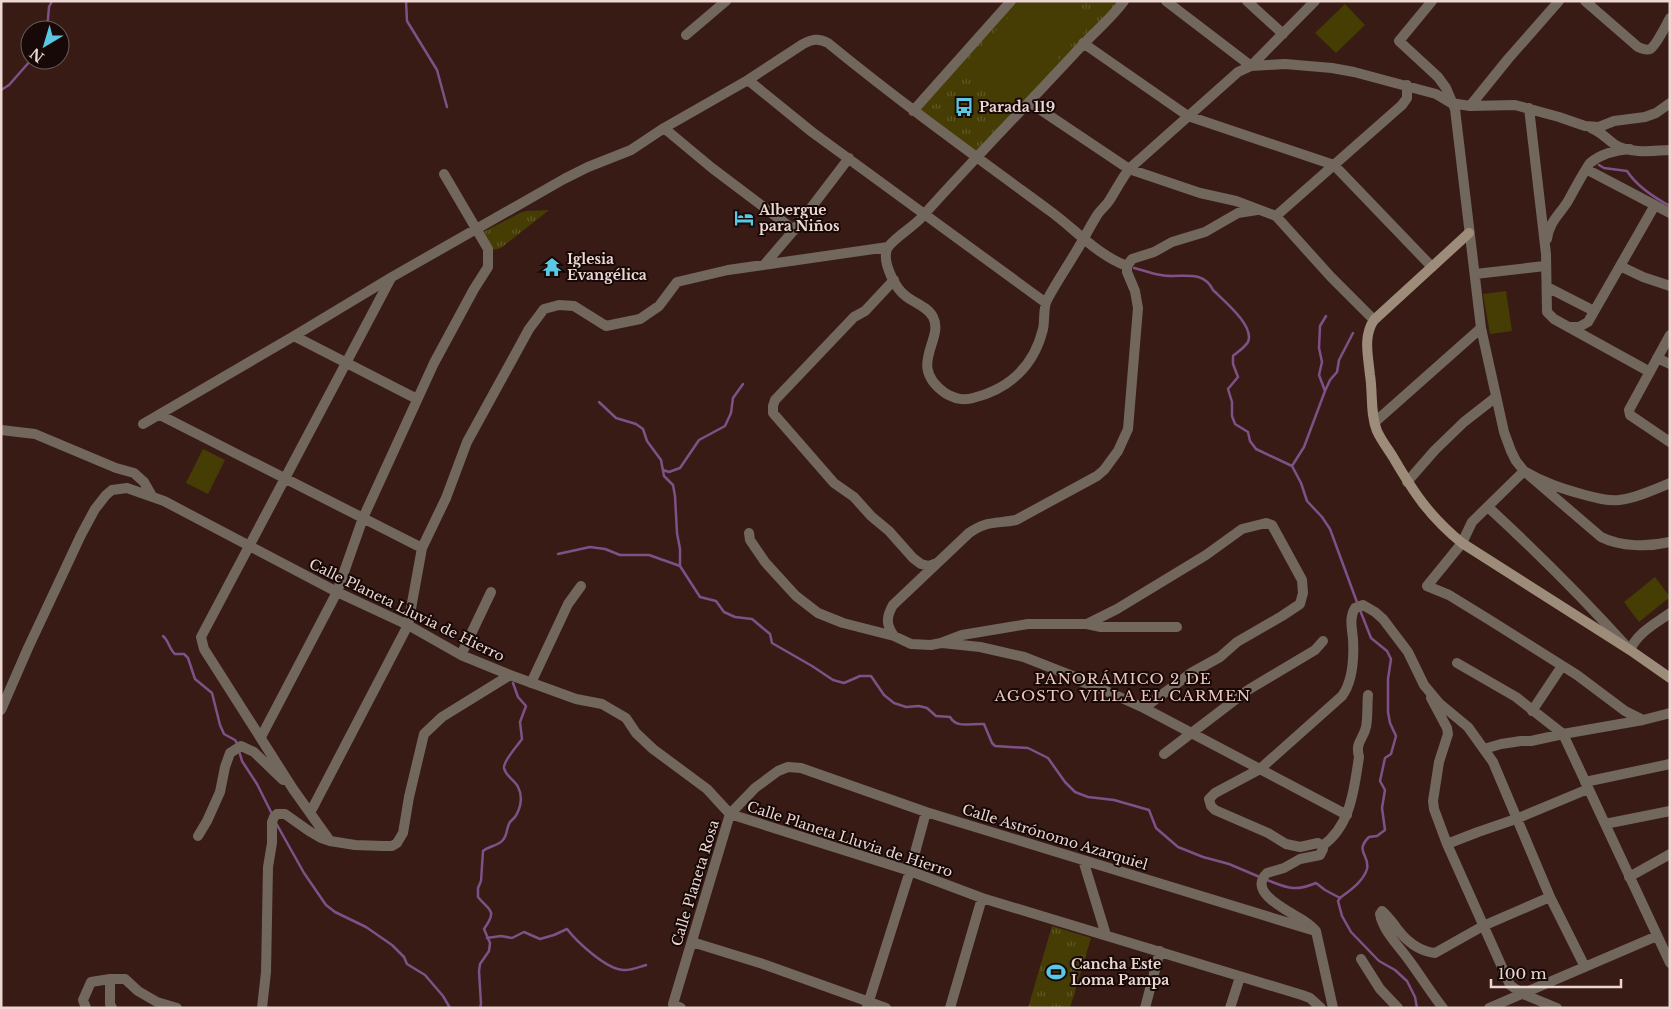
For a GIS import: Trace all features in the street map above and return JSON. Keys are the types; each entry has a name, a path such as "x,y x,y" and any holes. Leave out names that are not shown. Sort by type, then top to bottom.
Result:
{"street":[{"path":"686,36 726,1"},
{"path":"913,111 1011,1"},
{"path":"310,813 408,625 422,548 446,498 467,442 529,329 544,310 559,305 574,306 606,326 640,319 659,306 677,282 728,270 888,247 913,227 976,157 1116,12 1124,1"},
{"path":"1166,1 1251,66 1285,64 1354,72 1436,94 1451,103 1470,106 1502,104 1529,108 1604,134 1620,147 1648,152 1670,150"},
{"path":"1247,1 1283,34"},
{"path":"888,247 885,256 900,290 905,296 933,316 935,329 927,367 929,375 939,388 956,398 972,399 1006,385 1018,374 1035,351 1042,332 1046,303 1096,216 1129,169 1238,72 1251,66 1315,1"},
{"path":"1432,1 1399,41 1438,77 1446,88 1454,109 1481,328 1504,432 1511,451 1524,471 1591,530 1608,541 1629,544 1670,542"},
{"path":"1470,106 1559,1"},
{"path":"1585,1 1638,47 1644,50 1650,49 1655,44 1670,18"},
{"path":"143,424 392,277 564,179 631,150 664,128 748,80 810,40 817,39 828,43 913,111 1068,224 1115,262 1127,266"},
{"path":"1084,43 1188,116 1334,165 1432,267"},
{"path":"748,80 812,132 1046,303"},
{"path":"1276,216 1402,105 1407,98 1407,85"},
{"path":"1029,102 1129,169 1200,192 1236,200 1256,210 1276,216 1331,277 1374,320"},
{"path":"1585,126 1599,127 1614,121 1645,117 1656,113 1670,103"},
{"path":"1529,108 1546,254"},
{"path":"664,128 712,168 794,230"},
{"path":"1630,149 1620,149 1603,154 1590,162 1566,203 1549,227 1545,266 1547,312 1554,319 1650,372"},
{"path":"764,265 794,230 849,158"},
{"path":"1586,169 1670,213"},
{"path":"261,737 337,592 363,518 434,363 471,294 488,267 488,249 444,174"},
{"path":"1570,327 1584,326 1655,205"},
{"path":"894,636 887,622 888,614 893,606 969,533 979,526 993,522 1016,520 1096,476 1104,470 1118,451 1128,429 1138,308 1138,299 1127,272 1127,266 1132,259 1154,252 1172,242 1205,232 1238,213 1256,210"},
{"path":"1469,233 1374,320 1368,328 1366,336 1377,431 1407,482 1442,527 1462,542 1668,675"},
{"path":"1475,274 1545,266"},
{"path":"1620,266 1642,277 1670,286"},
{"path":"330,841 293,789 204,649 202,643 203,631 392,277"},
{"path":"894,280 866,310 854,317 775,400 773,406 774,413 834,484 854,497 870,516 889,531 914,558 921,564 929,566 937,563"},
{"path":"1547,288 1594,311"},
{"path":"1375,422 1481,328"},
{"path":"1670,334 1632,403 1630,415 1670,442"},
{"path":"294,336 417,399"},
{"path":"1657,358 1670,364"},
{"path":"1407,482 1435,450 1464,422 1496,397"},
{"path":"160,415 422,548"},
{"path":"1,430 35,434 134,473 144,482 152,496"},
{"path":"1524,471 1544,482 1567,491 1610,500 1620,500 1642,494 1670,483"},
{"path":"1524,471 1472,522 1462,542 1427,586 1449,595 1577,675 1625,711 1643,720"},
{"name":"Calle Planeta Lluvia de Hierro","path":"1,710 81,535 106,494 112,490 127,488 152,496 337,592 408,625 461,655 510,676 576,699 602,704 626,718 636,733 653,749 707,790 730,814 910,871 982,898 1302,995 1310,998 1321,1008"},
{"path":"1488,507 1583,598 1630,650"},
{"path":"1087,624 1117,609 1206,554 1242,529 1266,522 1272,525 1302,580 1304,593 1300,604 1236,642 1220,657 1191,673 1144,708"},
{"path":"750,533 750,540 766,562 806,605 818,613 833,620 894,636 911,644 941,643 980,647 1024,657 1076,677 1083,684 1104,690 1144,708 1347,814"},
{"path":"531,683 568,604 581,586"},
{"path":"461,655 491,592"},
{"path":"1322,846 1318,843 1300,847 1286,844 1268,833 1215,810 1211,806 1209,799 1260,769 1331,708 1345,692 1353,653 1353,612 1363,605 1383,619 1408,652 1447,728 1448,734 1439,762 1433,801 1447,844 1510,985 1523,994 1557,1008"},
{"path":"1630,650 1640,635 1670,613"},
{"path":"941,643 962,635 1028,624 1087,624 1101,627 1177,627"},
{"path":"1164,754 1248,690 1315,650 1322,640"},
{"path":"1457,663 1516,697 1563,734 1670,963"},
{"path":"1532,711 1562,666"},
{"path":"262,1008 266,972 268,867 273,819 277,814 285,814 309,831 330,841 355,845 383,846 392,846 397,843 403,833 409,796 424,734 442,717 510,676"},
{"path":"1424,684 1439,703 1468,727 1493,762 1550,896 1585,968"},
{"path":"1322,846 1331,840 1342,826 1347,814 1358,762 1358,743 1366,728 1368,695"},
{"path":"1484,749 1501,744 1531,741 1643,720 1670,713"},
{"path":"198,836 220,792 230,753 240,746 254,752 293,789"},
{"path":"1447,844 1516,819 1586,785 1670,764"},
{"name":"Calle Planeta Rosa","path":"677,1006 692,942 730,814 768,777 788,768"},
{"name":"Calle Astrónomo Azarquiel","path":"788,768 801,768 926,812 1316,931"},
{"path":"1605,824 1670,811"},
{"path":"869,1005 926,812"},
{"path":"1322,846 1324,849 1320,855 1300,859 1284,868 1267,873 1263,876 1262,888 1274,902 1307,922 1316,931 1333,1008"},
{"path":"1629,877 1670,854"},
{"path":"1083,860 1106,935"},
{"path":"1443,1008 1383,924 1380,914 1382,911 1403,937 1426,952 1435,953 1483,926 1550,896"},
{"path":"950,1008 982,898"},
{"path":"1489,1008 1657,936"},
{"path":"692,942 763,964 869,1005 886,1008"},
{"path":"1145,1008 1160,951"},
{"path":"1361,960 1380,989 1398,1008"},
{"path":"1230,1008 1240,977"},
{"path":"110,978 110,1004 112,1008"},
{"path":"86,1008 83,1000 92,982 110,978 125,979 138,991 158,1002 177,1008"},
{"path":"1544,985 1538,990 1537,994 1538,999 1544,1004"}],"green space":[{"path":"1017,1 1119,1 978,151 974,151 921,113 921,105"},
{"path":"1025,1 1070,1 1092,24 1010,105 967,61"},
{"path":"1345,4 1365,25 1336,53 1315,33"},
{"path":"549,210 501,248 492,250 481,233 520,213"},
{"path":"1506,291 1512,331 1490,334 1483,294"},
{"path":"203,449 225,460 208,494 186,483"},
{"path":"1655,577 1670,597 1639,622 1624,602"},
{"path":"1052,926 1091,938 1070,1008 1028,1008"},
{"name":"Cancha Este Loma Pampa","path":"1050,951 1072,958 1063,992 1040,986"}],"waterway":[{"path":"48,20 49,7 52,1"},
{"path":"406,1 407,21 437,70 447,107"},
{"path":"1,90 9,85 22,70"},
{"path":"1599,165 1604,168 1627,171 1646,191 1670,206"},
{"path":"1134,268 1168,276 1190,276 1203,279 1243,321 1249,336 1248,342 1233,356 1233,364 1238,377 1228,389 1235,424 1248,432 1250,441 1256,449 1292,466 1301,483 1307,501 1330,529 1358,605"},
{"path":"1292,466 1304,447 1325,391 1319,375 1322,362 1319,348 1320,326 1326,316"},
{"path":"1325,391 1330,380 1337,372 1339,360 1353,333"},
{"path":"663,470 669,472 680,468 699,440 725,426 731,413 733,398 743,384"},
{"path":"599,402 616,418 636,424 643,429 647,441 661,460 664,476 673,485 675,496 680,566 700,597 716,601 724,612 735,617 752,619 770,634 772,643 833,680 844,683 860,676 871,676 884,695 894,703 906,707 919,706 927,708 936,716 950,717 953,721 960,724 984,724 995,746 1028,748 1048,758 1065,782 1075,792 1088,797 1114,800 1149,810 1156,828 1178,847 1203,857 1229,864 1262,878"},
{"path":"558,554 590,547 605,549 620,555 649,555 680,566"},
{"path":"1340,898 1355,886 1365,874 1367,869 1363,850 1365,842 1369,837 1377,836 1385,830 1382,808 1385,790 1380,781 1385,758 1391,754 1396,736 1390,723 1388,712 1388,679 1391,659 1387,651 1371,638 1360,610"},
{"path":"163,636 175,654 184,654 188,658 195,679 212,693 224,734 235,740 238,745"},
{"path":"480,1008 480,964 489,951 490,943 484,929 491,918 490,911 478,897 483,851 499,844 503,840 521,802 518,787 504,768 508,757 522,739 520,722 526,706 518,697 513,683"},
{"path":"239,751 242,761 257,784 272,814"},
{"path":"276,823 304,873 326,905 335,912 366,927 392,945 404,957 407,964 425,975 443,996 450,1008"},
{"path":"1267,880 1291,888 1316,883 1340,898 1338,901 1342,916 1351,932 1379,961 1395,970 1407,981 1415,997 1417,1008"},
{"path":"487,938 501,936 512,938 524,932 540,939 567,929 592,954 608,965 623,970 646,965"}],"place":[{"name":"Parada 119","path":"964,107"},
{"name":"Albergue para Niños","path":"744,218"},
{"name":"Iglesia Evangélica","path":"552,267"},
{"name":"Cancha Este Loma Pampa","path":"1056,972"}],"district":[{"name":"PANORÁMICO 2 DE AGOSTO VILLA EL CARMEN","path":"1123,686"}]}
